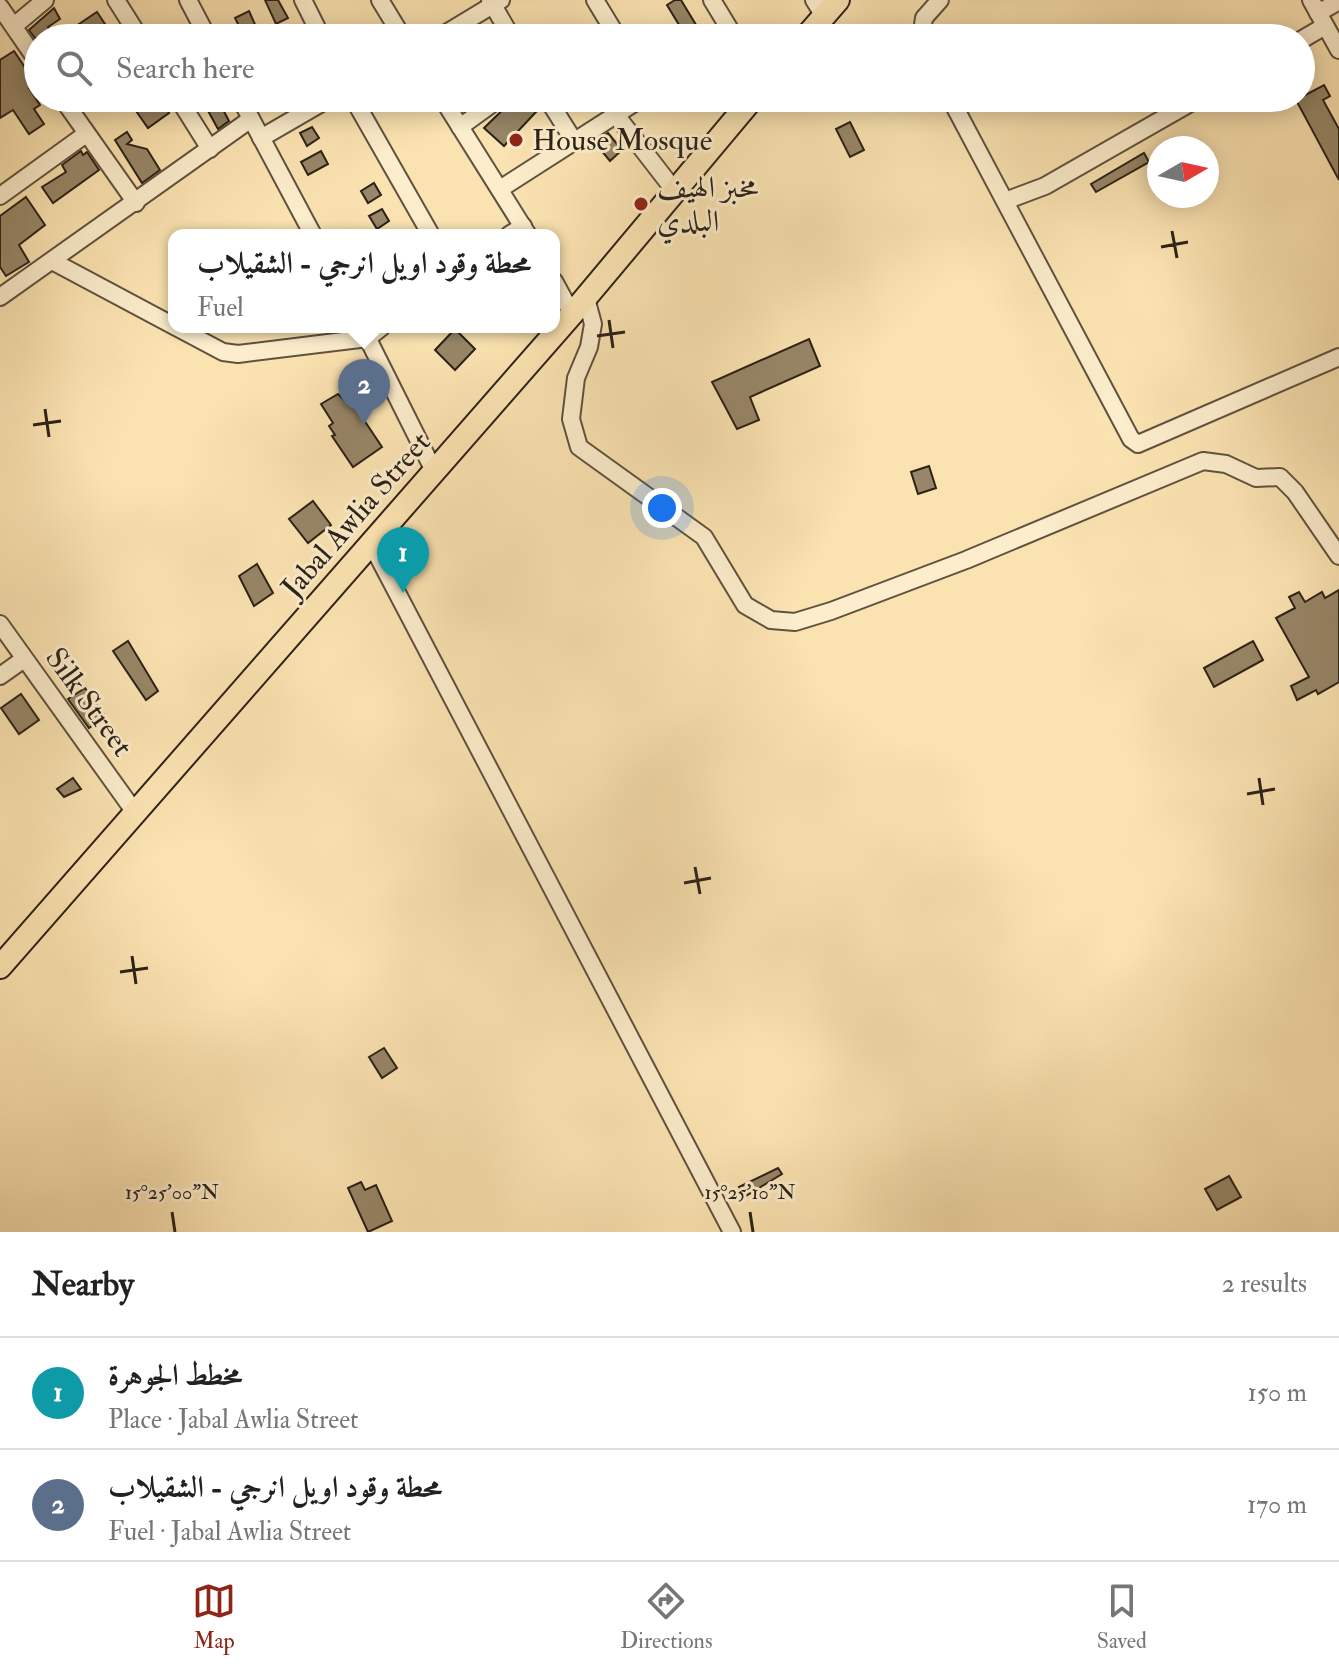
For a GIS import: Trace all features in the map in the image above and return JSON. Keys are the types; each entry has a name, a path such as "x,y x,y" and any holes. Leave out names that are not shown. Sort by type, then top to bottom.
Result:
{"highway":[{"path":"813,24 825,5"},
{"name":"Jabal Awlia Street","path":"560,328 741,112"},
{"name":"Jabal Awlia Street","path":"0,967 555,333"}],"street":[{"path":"14,26 45,0"},
{"path":"117,0 132,24"},
{"path":"188,0 201,24"},
{"path":"303,0 315,24"},
{"path":"380,0 395,24"},
{"path":"595,0 610,24"},
{"path":"712,0 727,24"},
{"path":"923,24 924,18 940,0"},
{"path":"1339,1 1318,13 1339,50"},
{"path":"460,24 495,2 505,24"},
{"path":"0,7 24,41"},
{"path":"71,112 136,203"},
{"path":"187,112 210,149"},
{"path":"247,112 310,229"},
{"path":"261,138 306,112"},
{"path":"361,112 428,229"},
{"path":"451,112 500,189 519,229"},
{"path":"460,127 481,112"},
{"path":"556,112 574,141"},
{"path":"500,189 621,112"},
{"path":"957,112 1131,439 1138,444 1339,357"},
{"path":"1005,201 1045,186 1174,112"},
{"path":"616,115 674,190"},
{"path":"2,289 52,261 251,119"},
{"path":"0,196 86,134"},
{"path":"52,261 168,322"},
{"path":"560,287 593,324 589,347 576,378 571,419 579,447 704,537 745,605 763,617 795,622 831,611 966,560 1203,461 1226,464 1256,478 1280,477 1295,492 1339,556"},
{"path":"188,333 223,352 238,354 359,333"},
{"path":"365,333 434,471"},
{"path":"371,543 732,1232"},
{"name":"Silk Street","path":"0,624 134,811"},
{"path":"0,676 24,659"}],"building":[{"path":"265,0 278,0 288,18 276,24"},
{"path":"681,0 696,24 679,24 667,5"},
{"path":"54,8 60,19 52,24 36,24"},
{"path":"249,11 255,24 238,24 235,18"},
{"path":"97,12 105,24 79,24"},
{"path":"14,51 24,66 24,112 36,112 44,124 29,134 13,110 0,118 0,60"},
{"path":"1324,85 1330,96 1323,100 1339,129 1339,180 1302,112 1315,112 1315,90"},
{"path":"137,112 168,112 169,113 148,128"},
{"path":"209,112 224,112 229,121 218,129"},
{"path":"501,112 536,112 504,146 484,128"},
{"path":"850,122 864,150 850,157 836,129"},
{"path":"312,127 319,138 307,146 300,133"},
{"path":"127,132 132,140 127,144 147,149 160,170 142,183 115,140"},
{"path":"608,133 622,150 610,161 595,143"},
{"path":"81,151 83,155 87,152 99,170 53,203 42,187 66,172 62,165"},
{"path":"321,151 328,164 308,175 301,162"},
{"path":"1144,153 1147,158 1147,163 1096,192 1091,184"},
{"path":"374,183 381,195 368,203 361,191"},
{"path":"26,197 45,225 19,245 29,262 6,276 0,267 0,216"},
{"path":"382,209 389,221 377,229 369,216"},
{"path":"451,333 459,333 475,349 455,370 435,350"},
{"path":"809,339 820,366 750,397 759,420 737,429 712,382"},
{"path":"338,394 348,404 352,402 382,447 353,467 332,436 335,435 329,426 333,423 321,404"},
{"path":"929,466 936,488 918,494 911,472"},
{"path":"313,501 331,525 308,543 289,519"},
{"path":"257,564 273,593 254,606 239,576"},
{"path":"1339,590 1339,682 1318,694 1316,690 1297,700 1291,686 1309,677 1276,618 1295,608 1289,597 1299,592 1305,602 1322,592 1325,598"},
{"path":"128,641 158,691 146,700 113,651"},
{"path":"1253,641 1263,660 1214,687 1204,668"},
{"path":"85,688 105,716 89,728 68,699"},
{"path":"21,694 39,720 19,734 1,708"},
{"path":"73,778 81,789 64,797 57,789"},
{"path":"384,1048 397,1068 382,1078 369,1057"},
{"path":"778,1168 782,1174 744,1197 739,1187"},
{"path":"1229,1176 1241,1197 1217,1210 1205,1189"},
{"path":"361,1182 365,1190 376,1185 392,1221 368,1232 348,1188"}],"place":[{"name":"House Mosque","path":"516,140"},
{"name":"مخبز الهيف البلدي","path":"641,204"},
{"name":"محطة وقود اويل انرجي - الشقيلاب","path":"364,425"},
{"name":"مخطط الجوهرة","path":"403,593"}]}
